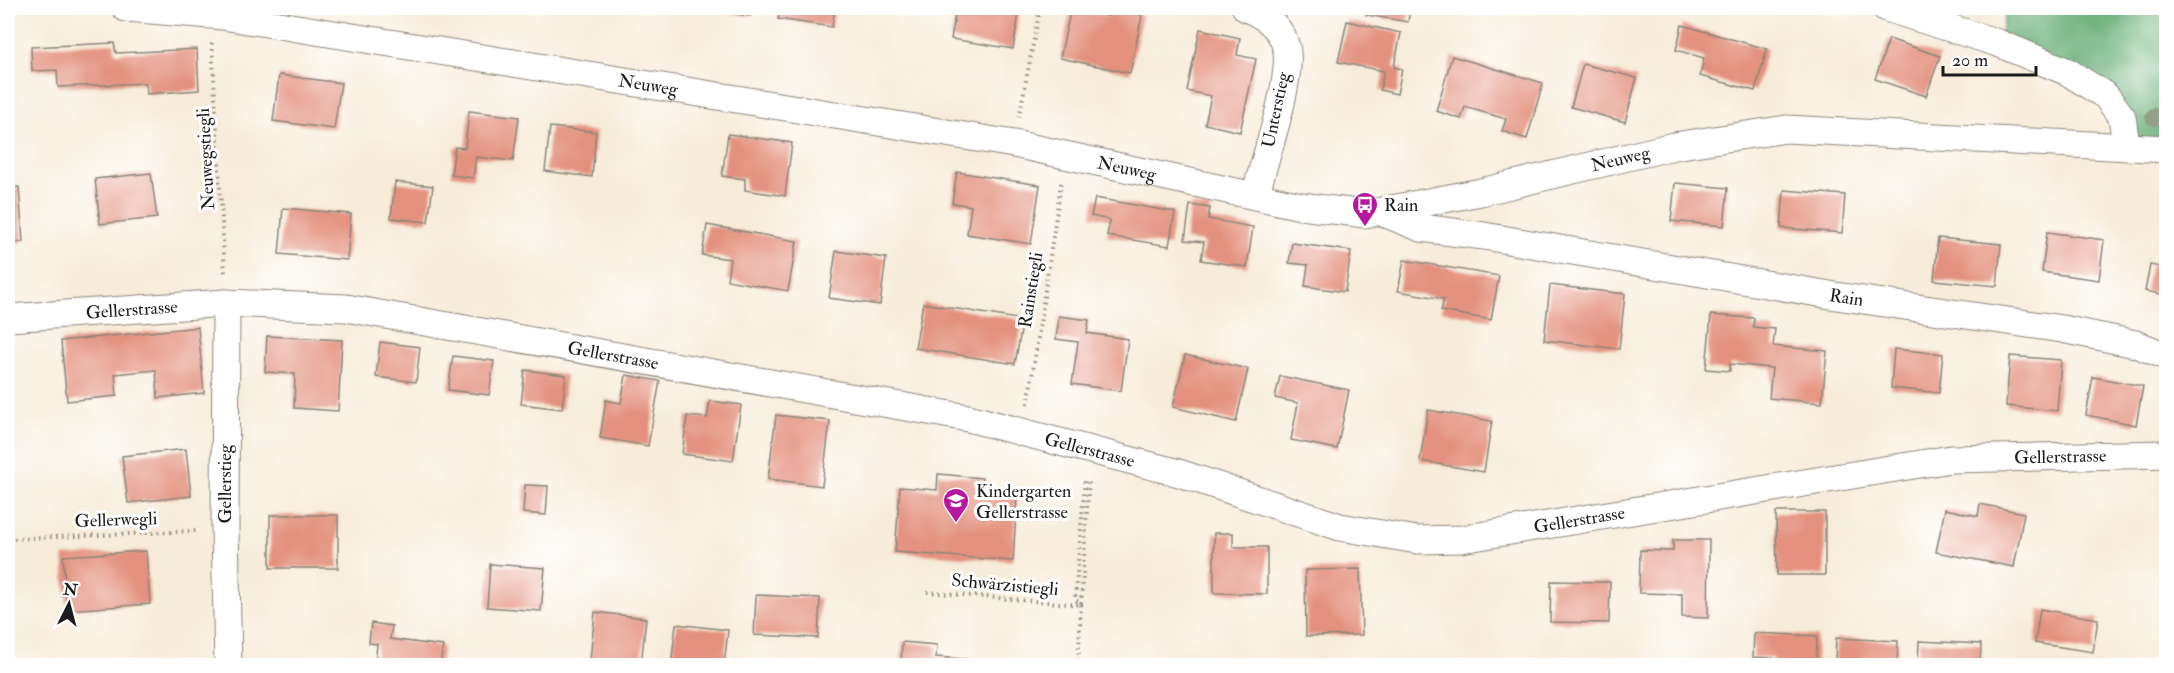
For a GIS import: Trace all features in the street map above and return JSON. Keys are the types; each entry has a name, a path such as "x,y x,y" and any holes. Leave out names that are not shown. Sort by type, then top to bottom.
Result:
{"street":[{"name":"Neuweg","path":"126,8 210,15 1014,144 1066,153 1301,206 1365,214 1384,213 1481,192 1674,146 1786,129 2166,149"},
{"name":"Unterstieg","path":"1246,8 1264,15 1279,30 1287,52 1278,110 1255,196"},
{"path":"1886,8 1998,43 2068,72 2106,96 2122,117 2126,146"},
{"path":"1481,192 1477,213 1484,236"},
{"name":"Rain","path":"1384,213 1420,228 1484,236 1836,296 2062,329 2136,344 2166,356"},
{"name":"Gellerstrasse","path":"8,318 226,303 346,308 968,418 1091,448 1179,473 1340,527 1417,540 1461,539 1952,459 2166,454"},
{"name":"Gellerstieg","path":"226,303 225,530 228,666"}],"path":[{"path":"1014,144 1040,8"},
{"name":"Neuwegstiegli","path":"210,15 217,93 226,303"},
{"name":"Rainstiegli","path":"1023,431 1066,153"},
{"path":"1081,605 1091,448"},
{"name":"Gellerwegli","path":"8,538 225,530"},
{"name":"Schwärzistiegli","path":"927,592 1081,605 1078,666"}],"green space":[{"path":"2007,8 2166,8 2166,156 2126,145 2122,118 1998,43"}],"building":[{"path":"723,8 751,8 750,16 722,12"},
{"path":"780,8 835,8 832,27 778,19"},
{"path":"956,8 1020,8 1013,49 951,39"},
{"path":"1071,8 1108,16 1110,8 1142,15 1130,73 1060,58"},
{"path":"1367,8 1410,8 1408,22 1366,15"},
{"path":"1347,21 1401,33 1394,67 1402,69 1397,94 1380,90 1384,71 1338,62"},
{"path":"1682,25 1767,49 1755,91 1700,76 1704,58 1676,50"},
{"path":"1200,29 1240,38 1237,55 1256,59 1240,132 1205,124 1211,96 1187,91"},
{"path":"1889,39 1940,56 1926,96 1875,79"},
{"path":"114,43 116,53 197,49 199,90 147,94 146,83 58,87 57,70 32,71 31,47"},
{"path":"1452,56 1543,83 1527,139 1502,131 1506,119 1465,107 1461,119 1436,111"},
{"path":"1583,64 1637,78 1625,122 1571,107"},
{"path":"279,75 341,83 334,129 273,121"},
{"path":"469,111 519,117 513,161 476,157 473,178 451,175 455,147 465,148"},
{"path":"550,127 596,132 592,177 545,171"},
{"path":"728,134 792,143 785,196 745,190 745,179 722,176"},
{"path":"957,172 1040,185 1031,244 967,234 971,206 952,203"},
{"path":"151,173 157,218 100,224 95,179"},
{"path":"395,182 433,186 428,222 391,218"},
{"path":"1675,183 1728,188 1724,226 1671,221"},
{"path":"8,187 19,187 23,242 8,243"},
{"path":"1784,190 1845,195 1842,233 1781,228"},
{"path":"1095,198 1175,212 1169,246 1107,236 1110,220 1091,216"},
{"path":"1190,205 1210,208 1208,219 1253,227 1247,267 1201,260 1204,242 1185,240"},
{"path":"283,208 351,214 347,260 279,254"},
{"path":"707,225 797,241 788,291 727,280 730,259 702,255"},
{"path":"2047,232 2104,240 2099,280 2042,272"},
{"path":"1938,238 2001,244 1997,286 1934,280"},
{"path":"1292,243 1351,251 1345,292 1305,286 1308,265 1289,263"},
{"path":"836,251 886,258 880,305 829,298"},
{"path":"1404,260 1499,276 1491,320 1441,311 1444,299 1398,291"},
{"path":"2150,265 2166,268 2166,295 2145,291"},
{"path":"1550,285 1625,294 1619,349 1544,340"},
{"path":"923,303 1023,320 1015,364 915,348"},
{"path":"1711,315 1754,318 1753,327 1775,329 1773,346 1827,351 1822,403 1769,398 1772,368 1730,364 1730,371 1706,369"},
{"path":"1059,316 1089,320 1087,333 1128,339 1121,391 1072,384 1078,342 1056,339"},
{"path":"198,327 204,393 158,398 156,370 115,374 117,396 67,401 61,341"},
{"path":"267,336 342,340 338,411 294,408 295,374 265,372"},
{"path":"380,342 420,347 416,382 376,377"},
{"path":"1894,349 1943,354 1939,393 1891,388"},
{"path":"1185,355 1248,369 1236,422 1173,407"},
{"path":"453,356 494,361 489,395 448,390"},
{"path":"2010,356 2061,360 2057,411 2006,406"},
{"path":"525,370 566,375 562,409 521,404"},
{"path":"8,372 12,395 8,395"},
{"path":"626,375 660,381 648,446 600,438 606,400 621,403"},
{"path":"1280,376 1349,390 1337,449 1291,440 1298,403 1275,398"},
{"path":"2093,377 2143,386 2136,425 2086,415"},
{"path":"710,401 741,405 733,461 682,454 687,416 707,418"},
{"path":"1428,410 1492,421 1484,472 1420,461"},
{"path":"776,415 830,421 822,486 768,479"},
{"path":"186,449 191,496 128,503 122,456"},
{"name":"Kindergarten Gellerstrasse","path":"938,474 982,478 980,494 1017,497 1013,561 895,552 900,487 937,490"},
{"path":"525,485 548,486 546,515 523,513"},
{"path":"1980,504 2024,513 2014,567 1936,552 1945,509 1978,516"},
{"path":"1776,512 1825,512 1825,575 1777,575"},
{"path":"270,515 338,515 338,568 270,568"},
{"path":"1214,533 1233,533 1233,547 1267,547 1267,594 1214,593"},
{"path":"1673,540 1709,540 1708,618 1682,617 1682,594 1639,593 1640,550 1673,551"},
{"path":"146,551 150,604 67,610 63,556"},
{"path":"490,564 545,568 541,611 487,607"},
{"path":"1360,569 1362,635 1306,636 1305,570"},
{"path":"1551,581 1610,582 1609,623 1550,622"},
{"path":"756,595 820,598 818,638 754,635"},
{"path":"2040,609 2098,619 2093,652 2035,643"},
{"path":"595,612 646,618 641,666 597,666 598,661 590,660"},
{"path":"371,623 392,626 390,639 443,646 440,666 375,666 377,644 369,643"},
{"path":"676,624 728,630 724,666 671,666"},
{"path":"1754,633 1817,636 1816,666 1772,666 1773,658 1753,657"},
{"path":"1836,638 1898,641 1897,666 1855,666 1855,663 1835,662"},
{"path":"1919,641 1981,644 1980,666 1934,666 1934,663 1918,662"},
{"path":"902,642 937,645 936,657 988,661 988,666 901,666"}],"place":[{"name":"Rain","path":"1365,228"},
{"name":"Kindergarten Gellerstrasse","path":"956,524"}]}
